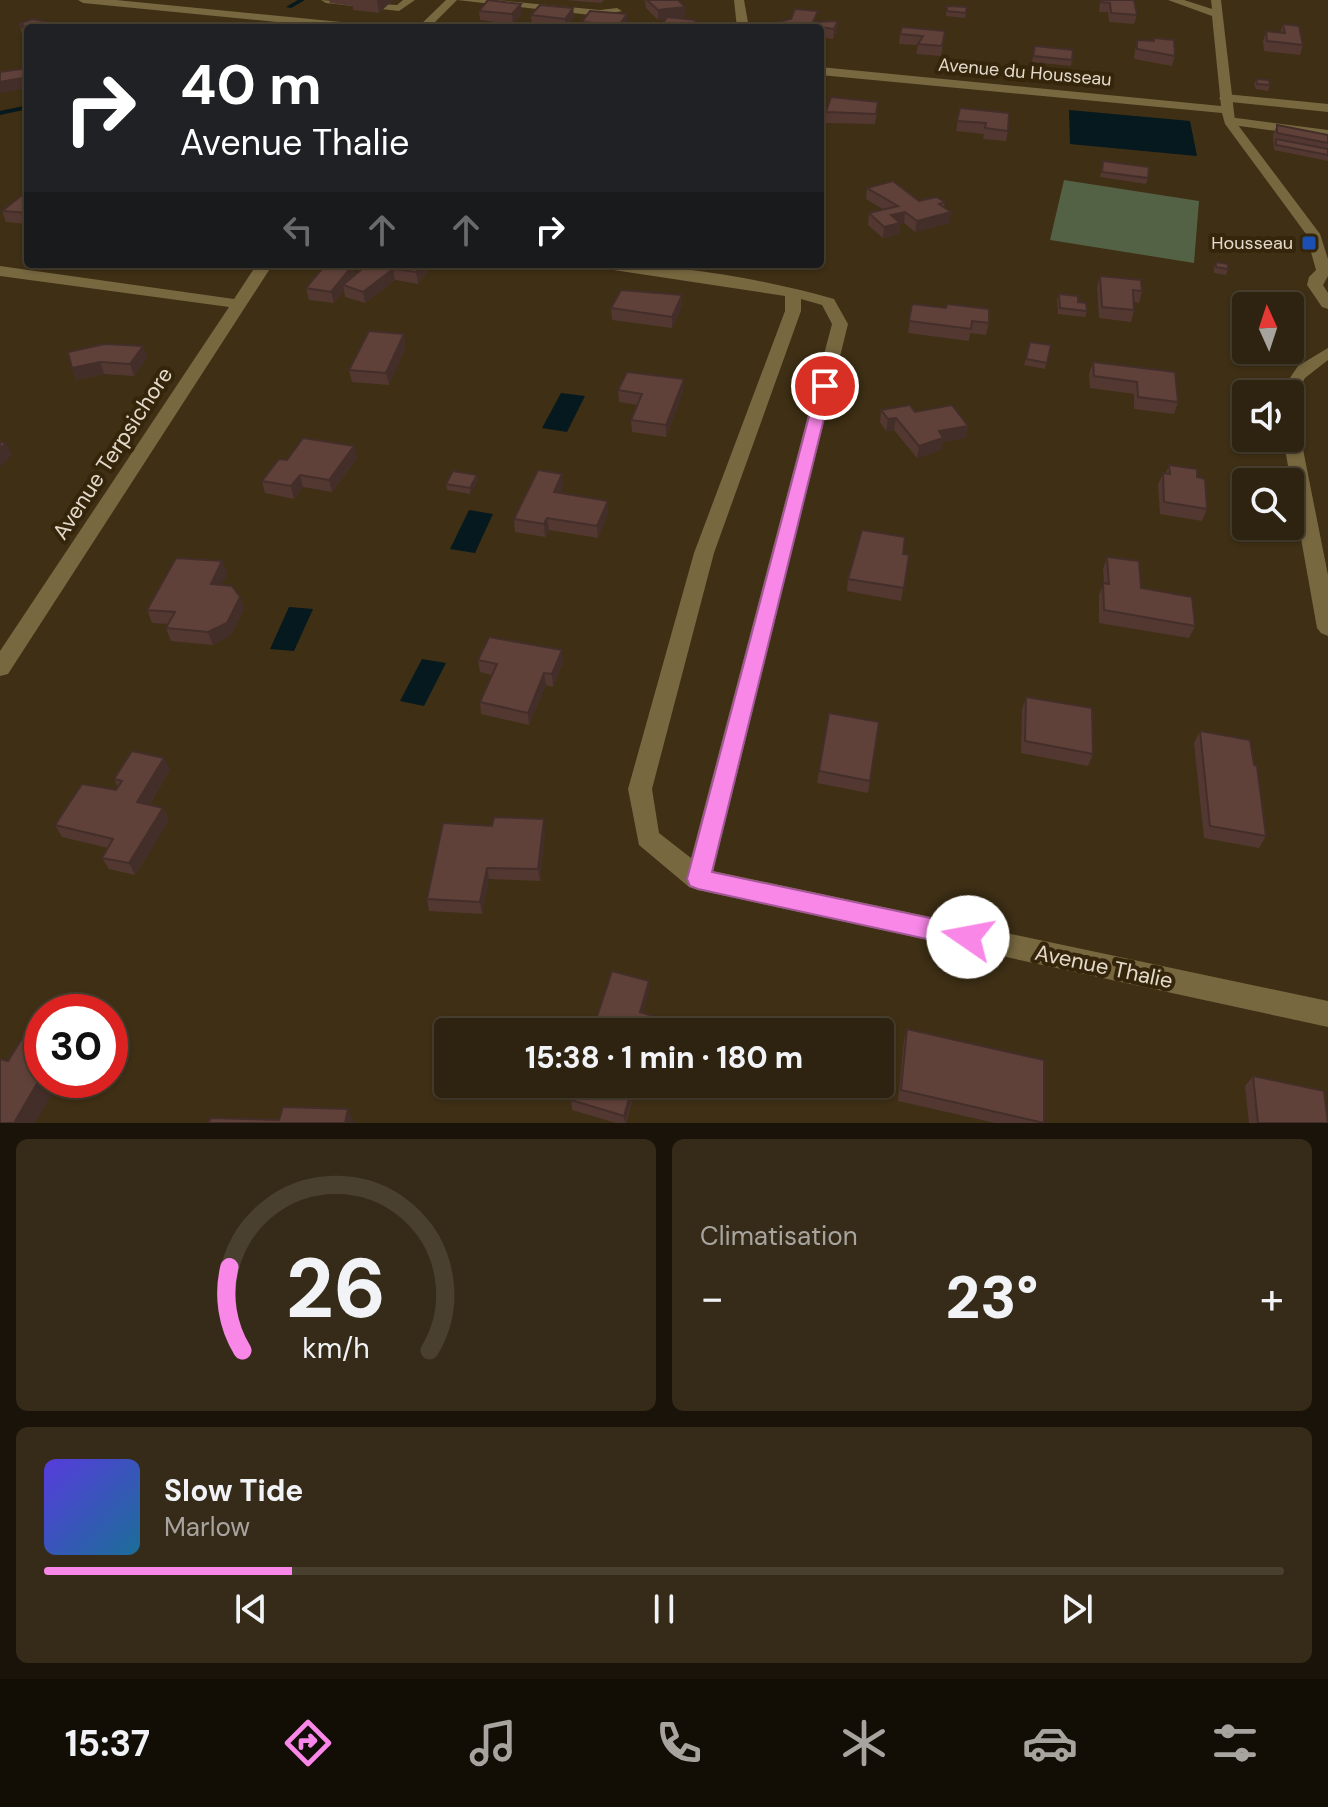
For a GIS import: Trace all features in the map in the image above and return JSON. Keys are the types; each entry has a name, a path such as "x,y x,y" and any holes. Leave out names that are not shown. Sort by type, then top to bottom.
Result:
{"street":[{"path":"83,0 331,24"},
{"path":"326,0 399,8 410,0"},
{"path":"427,24 452,0"},
{"path":"462,0 549,4 600,13 617,11"},
{"path":"739,0 742,24"},
{"path":"1173,0 1216,14"},
{"path":"1216,0 1227,109 1321,237 1326,270 1317,277 1315,285 1328,304"},
{"name":"Avenue du Housseau","path":"824,71 1227,109"},
{"path":"1227,109 1328,108"},
{"path":"1227,109 1328,134"},
{"name":"Avenue Terpsichore","path":"0,668 262,268"},
{"path":"637,268 744,282 793,292 828,302 840,324 698,879 648,838 640,789 704,553 793,311 793,292"},
{"path":"0,271 239,304"},
{"path":"1294,380 1303,368 1328,353"},
{"path":"1294,452 1328,628"},
{"name":"Avenue Thalie","path":"698,879 1328,1014"}],"green space":[{"path":"1064,180 1199,201 1194,263 1050,240"}],"water":[{"path":"1069,110 1190,121 1197,156 1070,144"},
{"path":"561,393 585,396 567,432 542,428"},
{"path":"469,510 493,514 475,553 450,549"},
{"path":"289,607 313,609 294,651 270,649"},
{"path":"422,659 446,663 424,706 400,701"}],"building":[{"path":"488,0 521,4 512,14 479,11"},
{"path":"647,0 678,0 685,7 658,10"},
{"path":"1101,0 1134,0 1137,15 1111,13 1110,3"},
{"path":"540,5 573,8 565,19 531,15"},
{"path":"947,6 967,7 966,13 947,11"},
{"path":"795,9 818,11 813,22 838,21 834,29 824,28 824,24 774,23 791,19"},
{"path":"590,11 627,14 620,24 582,22"},
{"path":"667,17 696,20 694,24 663,24"},
{"path":"32,19 58,24 24,26 19,24"},
{"path":"1283,24 1299,26 1303,45 1267,41 1266,31 1285,33"},
{"path":"902,27 945,31 942,46 918,44 923,36 900,34"},
{"path":"1154,38 1174,40 1175,56 1137,49 1137,40 1154,41"},
{"path":"1035,46 1073,50 1072,60 1033,56"},
{"path":"24,69 24,78 0,82 0,72"},
{"path":"1256,79 1269,80 1270,85 1257,84"},
{"path":"831,97 878,102 876,114 826,112"},
{"path":"960,108 1009,113 1008,131 985,128 986,123 957,121"},
{"path":"1277,125 1328,135 1328,143 1277,133"},
{"path":"1276,139 1328,149 1328,155 1276,145"},
{"path":"1103,161 1149,167 1148,178 1102,172"},
{"path":"893,181 919,201 936,197 945,202 939,204 951,212 917,221 905,212 891,215 900,223 884,227 869,213 898,206 867,188"},
{"path":"21,196 24,196 24,213 2,211"},
{"path":"1216,262 1228,264 1228,269 1216,267"},
{"path":"323,268 350,268 331,292 306,288"},
{"path":"363,268 419,268 416,272 393,269 363,292 343,285"},
{"path":"1100,276 1141,280 1142,291 1133,290 1134,310 1102,307"},
{"path":"621,290 682,295 672,317 611,308"},
{"path":"1059,294 1078,296 1078,302 1086,303 1087,311 1060,308"},
{"path":"912,304 989,309 989,323 972,321 971,329 909,321"},
{"path":"369,331 404,334 386,373 349,370"},
{"path":"1030,342 1051,345 1047,363 1026,359"},
{"path":"105,344 143,346 130,364 100,362 72,368 68,352"},
{"path":"1093,362 1175,372 1178,402 1138,397 1137,382 1094,376"},
{"path":"627,372 684,379 666,425 631,420 642,394 618,390"},
{"path":"910,405 915,412 952,405 968,426 939,431 943,438 919,446 896,418 888,419 881,410"},
{"path":"303,438 354,446 329,480 300,475 291,486 262,481 279,459 287,460"},
{"path":"1169,465 1197,469 1197,477 1205,479 1207,509 1164,502 1163,473 1170,474"},
{"path":"538,470 562,474 554,492 608,501 597,526 547,518 544,524 514,519"},
{"path":"453,471 477,475 470,488 446,484"},
{"path":"862,530 905,537 903,554 909,555 904,588 848,579"},
{"path":"1107,557 1139,561 1141,588 1192,597 1195,626 1104,610 1103,583 1109,584"},
{"path":"176,558 222,561 211,584 232,586 240,597 227,623 208,632 166,628 175,612 147,610"},
{"path":"489,637 562,650 552,674 544,673 528,713 480,702 497,664 478,660"},
{"path":"1026,697 1092,708 1093,754 1025,741"},
{"path":"829,713 879,722 870,781 819,771"},
{"path":"1200,731 1250,740 1254,765 1257,766 1266,836 1210,826"},
{"path":"132,751 164,758 137,802 163,808 129,863 102,858 113,839 55,825 82,784 116,790 122,781 114,779"},
{"path":"494,817 544,819 538,869 487,868 480,902 427,899 443,823 492,826"},
{"path":"612,971 649,981 640,1012 659,1018 597,1018"},
{"path":"907,1029 1044,1060 1044,1123 901,1090"},
{"path":"24,1035 24,1098 29,1098 14,1123 0,1123 0,1059 8,1061"},
{"path":"1253,1076 1324,1091 1328,1123 1258,1123"},
{"path":"572,1098 629,1098 624,1116"},
{"path":"283,1107 348,1109 345,1123 209,1123 210,1118 279,1120"}],"waterway":[{"path":"289,7 302,0"},
{"path":"0,113 24,108"}],"place":[{"name":"Housseau","path":"1309,243"}],"route":[{"path":"825,386 698,879 968,937"}]}
